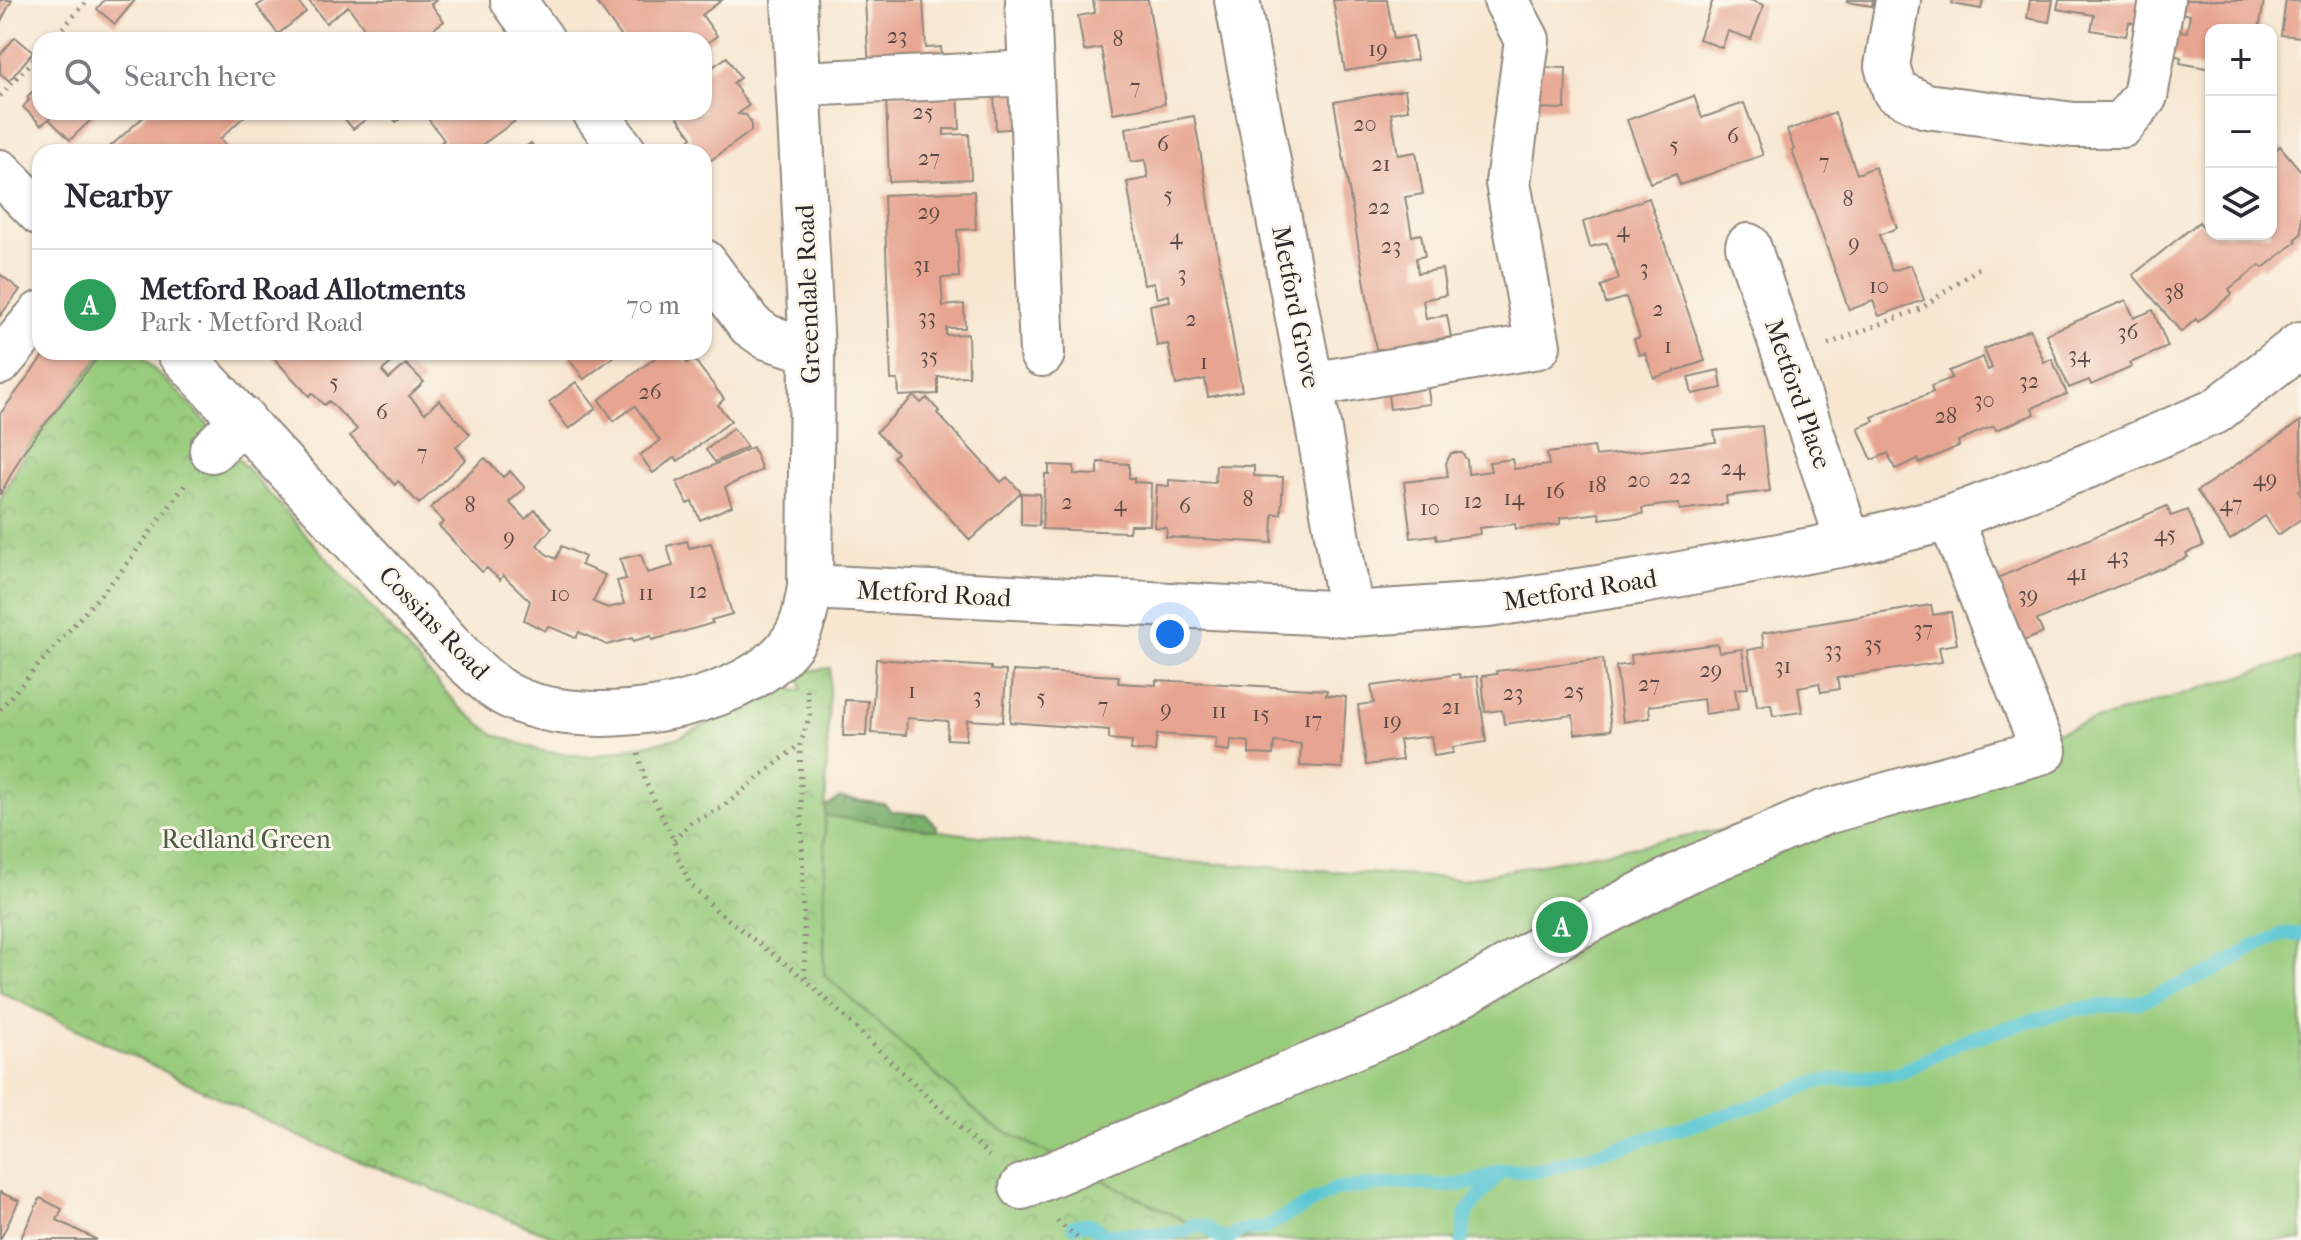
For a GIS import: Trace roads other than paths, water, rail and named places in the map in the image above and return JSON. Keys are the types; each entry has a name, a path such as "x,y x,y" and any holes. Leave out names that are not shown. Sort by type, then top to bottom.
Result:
{"street":[{"path":"513,0 536,32"},
{"name":"Greendale Road","path":"794,0 812,351 810,587"},
{"path":"1028,0 1042,354"},
{"name":"Metford Grove","path":"1237,0 1311,385 1351,614"},
{"path":"1311,385 1538,346 1508,183 1527,40 1506,0"},
{"path":"1898,0 1887,66 1895,91 1926,106 2074,125 2122,125 2145,96 2162,0"},
{"path":"800,84 1031,73"},
{"path":"601,120 618,144"},
{"path":"0,172 32,205"},
{"name":"Metford Place","path":"1748,246 1849,543"},
{"path":"712,273 750,325 767,337 812,351"},
{"path":"0,362 32,324"},
{"name":"Metford Road","path":"810,587 1351,614 1488,605 1643,581 1849,543 1950,518 2090,465 2216,411 2301,344"},
{"name":"Cossins Road","path":"187,360 466,662 508,696 552,711 595,715 627,714 676,705 723,691 764,671 790,646 804,621 810,587"},
{"path":"212,450 243,419"},
{"path":"1022,1187 1403,1026 1565,933 1691,869 1792,824 2044,751 1950,518"}],"waterway":[{"path":"1073,1226 1088,1223 1105,1234 1168,1234 1188,1230 1192,1225 1206,1227 1226,1240 1239,1231 1264,1228 1336,1189 1403,1183 1448,1186 1471,1183 1500,1171 1539,1171 1738,1111 1821,1081 1899,1074 1962,1041 2069,1010 2140,1002 2219,969 2251,948 2283,934 2301,934"},
{"path":"1462,1240 1466,1213 1499,1173"}],"place":[{"name":"Metford Road Allotments","path":"1562,927"}],"park label":[{"name":"Redland Green","path":"246,839"}]}
